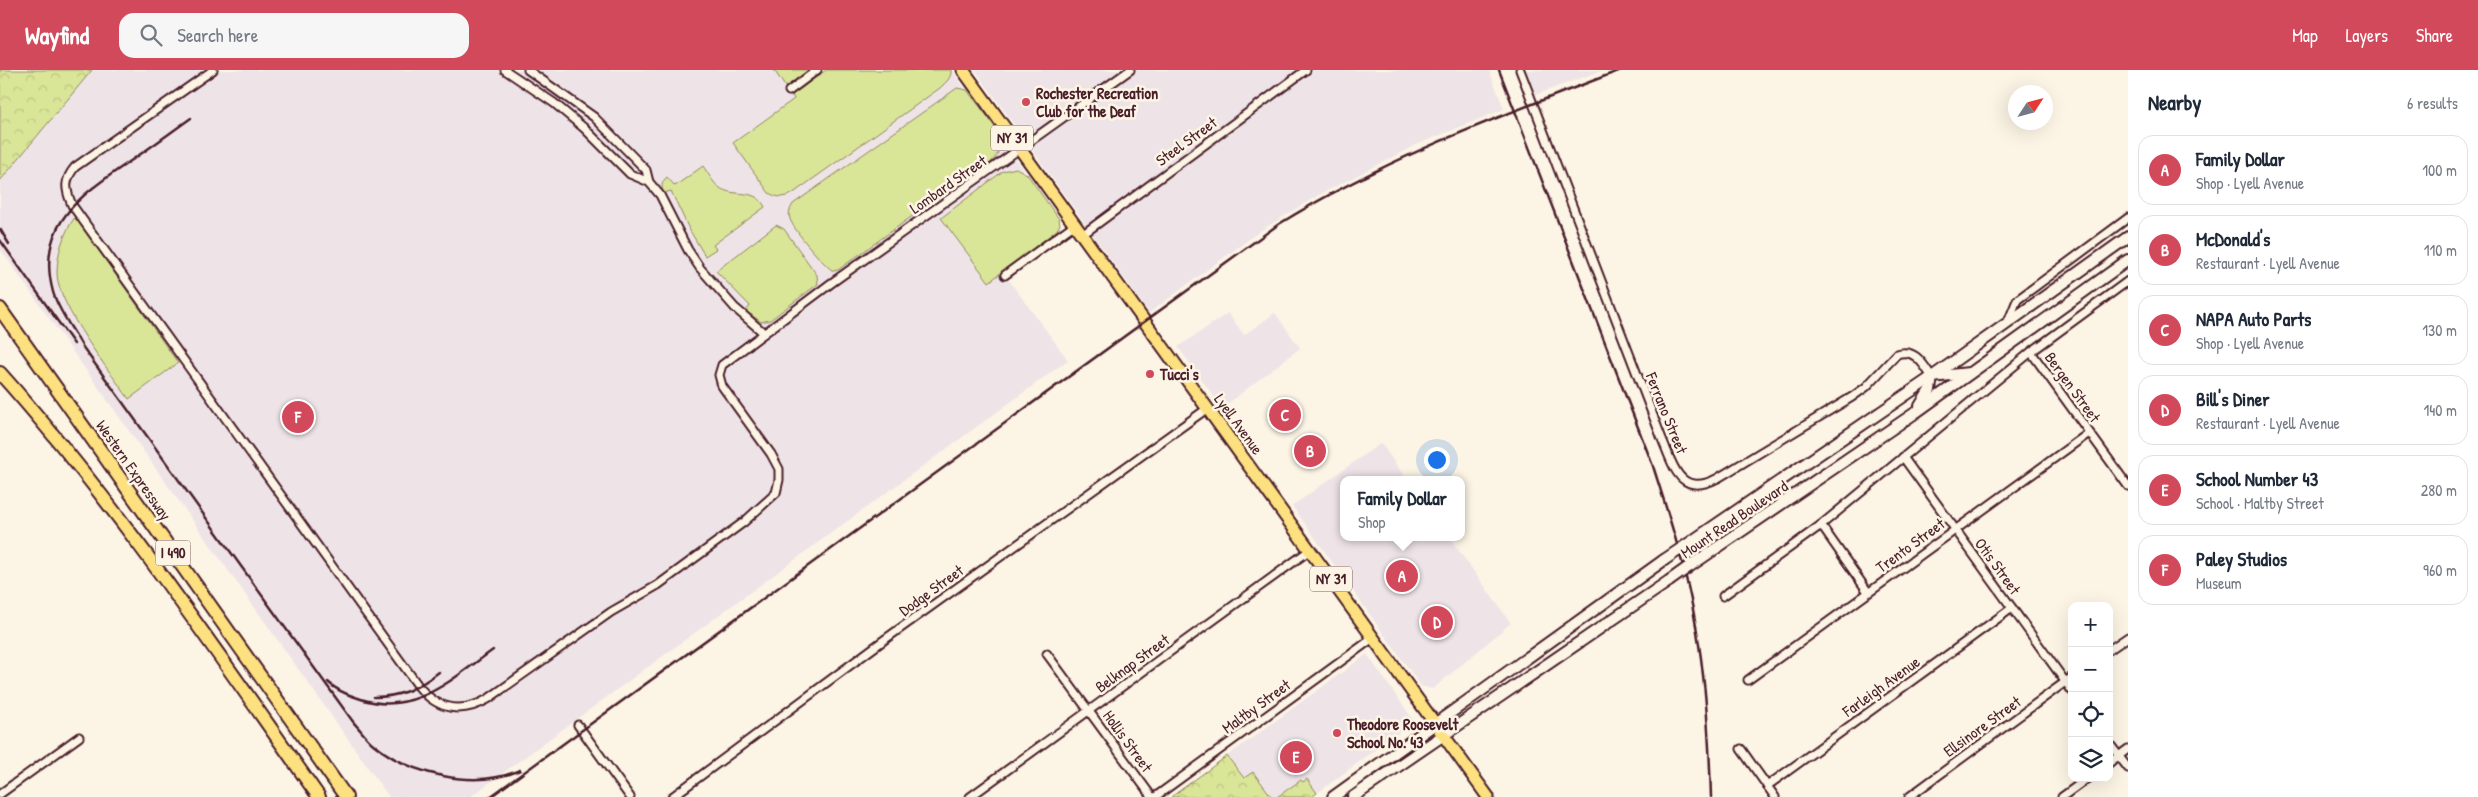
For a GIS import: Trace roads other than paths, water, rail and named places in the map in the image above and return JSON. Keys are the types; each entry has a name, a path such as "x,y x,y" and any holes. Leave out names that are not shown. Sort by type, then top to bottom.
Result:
{"highway":[{"name":"Western Expressway","path":"0,310 346,797"},
{"name":"I 490","path":"0,373 118,515 319,797"}],"main road":[{"name":"Lyell Avenue","path":"967,71 1021,150 1488,797"},
{"name":"Mount Read Boulevard","path":"1333,797 1434,722 1664,560 2007,325 2128,236"},
{"name":"Mount Read Boulevard","path":"1353,797 1915,413 2128,260"},
{"path":"1915,413 1930,390 1932,377 1972,373"}],"street":[{"name":"Lombard Street","path":"214,70 75,167 68,176 65,185 68,196 72,205 426,696 445,707 470,708 488,699 611,612 658,585 744,522 776,493 779,480 775,461 722,386 719,375 722,365 830,284 1021,150 1130,70"},
{"path":"505,70 560,108 630,174 650,182"},
{"path":"528,70 594,117 646,170 650,182 660,195 688,250 700,268 735,308 764,333"},
{"path":"789,91 817,70"},
{"name":"Steel Street","path":"1082,234 1306,70"},
{"name":"Ferrano Street","path":"1520,70 1658,430 1680,478 1689,484 1699,485 1718,478 1852,397 1866,387 1897,354 1911,353 1917,357 1932,377"},
{"path":"2007,325 2017,300 2128,218"},
{"path":"1004,275 1075,224"},
{"path":"1723,596 1821,525 2031,352 2128,281"},
{"name":"Bergen Street","path":"2031,352 2089,433 2125,476 2128,486"},
{"name":"Dodge Street","path":"672,797 888,637 1208,408"},
{"name":"Trento Street","path":"1748,680 2089,433"},
{"name":"Otis Street","path":"1903,458 2012,608 2068,679"},
{"path":"1821,525 1868,592"},
{"name":"Belknap Street","path":"970,797 1310,550"},
{"name":"Farleigh Avenue","path":"1767,786 2012,608"},
{"path":"2113,647 2128,637"},
{"name":"Maltby Street","path":"1153,797 1374,638"},
{"name":"Hollis Street","path":"1047,654 1153,797"},
{"name":"Ellsinore Street","path":"1909,797 2068,681"},
{"path":"578,725 630,797"},
{"path":"0,794 79,737"},
{"path":"2113,748 2128,768"},
{"path":"1740,749 1775,797"},
{"path":"2113,760 2128,749"},
{"path":"2062,797 2083,782"}],"railway":[{"path":"1499,70 1653,466 1675,538 1693,608 1702,662 1709,743 1711,797"},
{"path":"490,797 1279,224 1362,178 1446,139 1621,70"},
{"path":"191,118 94,187 66,214 56,230 51,248 49,269 53,292 58,306 82,346 354,723 369,741 404,764 443,776 483,779 502,776 520,770"},
{"path":"0,229 9,244"},
{"path":"0,240 74,344"},
{"path":"328,682 342,692 358,698 378,703 396,703 414,699 447,683 493,650"},
{"path":"374,697 384,697 409,690 424,683 439,672"}],"place":[{"name":"Rochester Recreation Club for the Deaf","path":"1026,102"},
{"name":"Tucci's","path":"1150,374"},
{"name":"NAPA Auto Parts","path":"1285,415"},
{"name":"Paley Studios","path":"298,417"},
{"name":"McDonald's","path":"1310,451"},
{"name":"Family Dollar","path":"1402,576"},
{"name":"Bill's Diner","path":"1437,622"},
{"name":"Theodore Roosevelt School No. 43","path":"1337,733"},
{"name":"School Number 43","path":"1296,757"}]}
